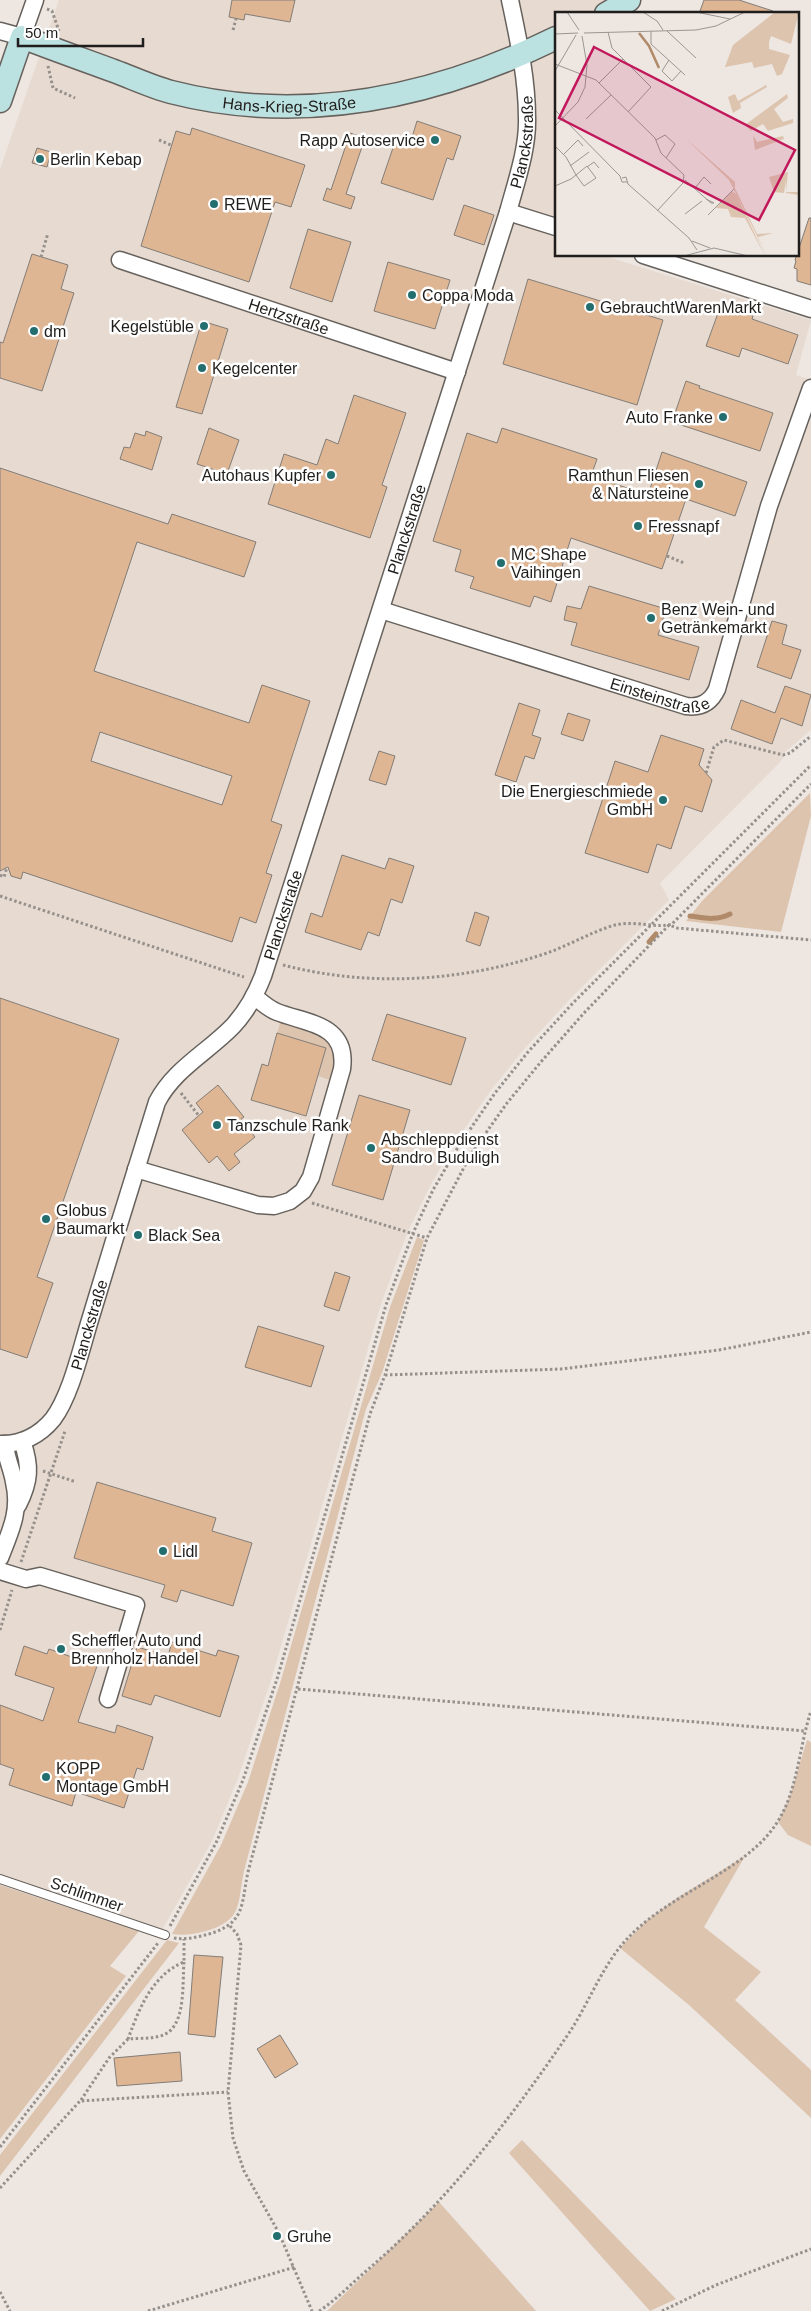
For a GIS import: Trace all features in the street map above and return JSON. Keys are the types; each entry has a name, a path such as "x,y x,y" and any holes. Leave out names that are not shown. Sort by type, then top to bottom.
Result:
{"street":[{"path":"0,101 35,0"},
{"name":"Planckstraße","path":"3,1444 22,1441 47,1426 63,1399 157,1102 166,1086 233,1026 254,996 268,961 508,212 522,161 527,119 520,55 510,0"},
{"path":"609,12 629,0"},
{"path":"0,31 22,37"},
{"name":"Hans-Krieg-Straße","path":"22,37 169,92 242,106 258,107 312,107 405,93 520,55 555,38"},
{"path":"508,212 555,227"},
{"path":"646,256 811,309"},
{"name":"Hertzstraße","path":"120,260 457,372"},
{"name":"Einsteinstraße","path":"381,610 686,706 696,707 706,703 714,696 719,683 769,506 811,388"},
{"path":"136,1169 265,1206 290,1201 308,1185 342,1070 342,1050 332,1034 321,1026 274,1012 254,996"},
{"path":"17,1507 27,1482 29,1469 29,1460 22,1441"},
{"path":"0,1558 15,1520 17,1507 16,1489 3,1444"},
{"path":"0,1571 26,1578 40,1576 136,1605 108,1699"}],"lane":[{"name":"Schlimmer","path":"0,1879 164,1935"}],"path":[{"path":"233,30 236,19"},
{"path":"48,66 53,88 75,98"},
{"path":"159,140 172,145"},
{"path":"41,256 48,233"},
{"path":"667,556 684,563"},
{"path":"661,624 674,627"},
{"path":"706,772 714,747 724,740 783,755 790,753 811,736"},
{"path":"0,2147 164,1935 216,1843 243,1780 276,1679 386,1306 413,1233 433,1190 458,1147 495,1093 528,1052 573,1003 811,765"},
{"path":"164,1935 184,1939 216,1932 230,1926 241,1910 248,1872 370,1414 427,1238 471,1154 507,1103 584,1013 669,925 675,922 811,784"},
{"path":"0,876 4,877 7,867"},
{"path":"0,896 244,977"},
{"path":"268,961 325,974 365,978 445,976 523,960 560,948 617,925 638,922 669,925 677,928 811,940"},
{"path":"188,1100 200,1116"},
{"path":"403,1229 427,1238"},
{"path":"384,1374 561,1369 719,1350 811,1332"},
{"path":"0,1630 49,1474 66,1428"},
{"path":"49,1474 76,1482"},
{"path":"298,1689 805,1731"},
{"path":"319,2311 392,2250 439,2202 486,2147 530,2090 573,2026 620,1948 646,1920 677,1898 745,1856 773,1828 790,1796 811,1711"},
{"path":"230,1926 237,1934 241,1946 228,2092 234,2138 244,2170 279,2233 312,2311"},
{"path":"128,2039 160,2037 167,2034 176,2023 184,1962 184,1939"},
{"path":"0,2188 80,2101 109,2058 128,2039 143,2001 166,1972 184,1962"},
{"path":"80,2101 228,2092"},
{"path":"662,2311 716,2285 811,2249"},
{"path":"148,2311 294,2267"},
{"path":"0,2292 10,2311"}],"shaded area":[{"path":"59,0 639,0 636,12 555,12 555,256 608,256 811,320 796,375 811,380 811,730 786,751 781,761 660,883 669,900 570,999 524,1049 491,1090 454,1144 429,1188 408,1231 381,1304 272,1677 238,1778 212,1841 162,1930 0,1875 0,169"},
{"path":"810,793 811,816 781,932 686,921 702,901"},
{"path":"281,1020 323,1034 336,1052 333,1081 318,1076 326,1048 277,1033"},
{"path":"417,1237 424,1240 382,1373 366,1409 244,1871 239,1902 236,1910 227,1922 218,1927 193,1934 172,1934 221,1845 248,1782 281,1680 390,1307"},
{"path":"807,1740 811,1742 811,1846 788,1835 778,1822 790,1796"},
{"path":"745,1856 704,1927 761,1972 735,2000 811,2070 811,2118 689,2005 620,1948 646,1921 677,1898"},
{"path":"0,1885 139,1931 110,1966 126,1976 0,2139"},
{"path":"167,1940 179,1943 0,2176 0,2155"},
{"path":"522,2140 676,2299 650,2311 509,2153"},
{"path":"439,2202 536,2311 327,2311"}],"building":[{"path":"232,0 295,0 290,22 245,14 244,20 229,17"},
{"path":"704,0 739,0 773,12 703,12 700,11"},
{"path":"417,121 461,136 453,160 447,158 433,200 381,183 396,139 410,144"},
{"name":"REWE","path":"192,128 305,165 291,207 275,202 249,282 141,246 176,131 190,135"},
{"path":"350,133 365,138 346,194 355,197 351,209 323,200 327,188 331,190"},
{"path":"37,148 51,152 47,167 32,163"},
{"path":"464,205 494,215 484,245 454,235"},
{"path":"809,218 811,218 811,285 797,281 797,269 794,268"},
{"path":"308,229 351,242 332,302 290,288"},
{"name":"dm","path":"32,254 68,265 61,289 74,293 42,391 0,378 0,342 3,343"},
{"name":"Coppa Moda","path":"388,262 450,280 435,329 374,311"},
{"path":"528,279 663,320 637,405 503,364"},
{"path":"721,305 753,316 752,319 798,335 788,364 742,348 739,357 706,346"},
{"name":"Kegelcenter","path":"202,321 228,329 202,414 176,407"},
{"name":"Auto Franke","path":"686,381 700,386 699,388 773,413 760,451 672,422"},
{"name":"Autohaus Kupfer","path":"354,395 406,413 382,485 387,487 370,538 268,504 284,454 317,465 326,439 338,444"},
{"path":"209,428 239,440 227,474 197,464"},
{"path":"502,428 597,459 591,476 648,495 662,452 747,482 735,516 686,499 662,569 571,538 551,602 534,596 530,607 470,588 474,577 455,571 461,550 433,541 467,433 497,443"},
{"path":"146,431 162,437 152,470 120,459 124,447 130,448 135,433 145,436"},
{"path":"0,468 168,524 172,514 256,542 244,577 137,542 94,671 249,723 262,685 310,701 271,821 282,825 266,873 272,875 256,923 240,917 232,942 23,872 21,879 11,876 8,867 0,871","holes":["100,732 232,776 222,805 91,761"]},
{"path":"589,586 666,609 658,635 699,647 689,680 571,645 577,623 564,620 567,606 581,609"},
{"path":"772,621 787,625 782,644 801,650 791,679 757,667"},
{"path":"785,686 811,695 802,726 781,718 772,744 731,729 741,700 775,713"},
{"path":"519,703 540,710 532,735 541,738 534,759 525,756 516,782 495,775"},
{"path":"568,713 590,720 583,741 561,734"},
{"path":"661,735 704,749 699,765 712,780 702,812 685,806 671,849 657,844 648,873 585,853 615,761 648,772"},
{"path":"379,751 395,756 386,785 369,780"},
{"path":"342,855 385,869 389,858 414,866 402,903 391,899 379,936 368,932 361,950 305,932 311,913 322,917"},
{"path":"475,912 489,917 480,946 466,941"},
{"name":"Globus Baumarkt","path":"0,998 119,1039 37,1277 53,1283 27,1358 0,1349"},
{"path":"387,1014 466,1038 451,1085 372,1060"},
{"path":"277,1033 326,1048 306,1116 251,1100 262,1064 268,1066"},
{"name":"Tanzschule Rank","path":"218,1085 244,1117 241,1119 255,1137 234,1154 240,1162 229,1171 217,1156 209,1163 182,1130 203,1112 196,1103"},
{"name":"Abschleppdienst Sandro Buduligh","path":"359,1095 410,1110 383,1200 332,1185"},
{"path":"335,1272 350,1277 339,1311 324,1306"},
{"path":"258,1326 324,1346 311,1387 245,1367"},
{"name":"Lidl","path":"97,1482 216,1518 212,1531 252,1543 233,1606 181,1590 177,1602 161,1597 165,1585 74,1558"},
{"path":"172,1642 216,1656 218,1650 239,1656 220,1717 155,1695 151,1705 122,1696 137,1647 168,1656"},
{"path":"24,1646 47,1654 49,1649 97,1666 78,1722 115,1733 117,1725 153,1737 143,1770 137,1768 124,1808 76,1792 72,1806 9,1785 14,1769 0,1764 0,1705 43,1721 54,1688 15,1675"},
{"path":"194,1955 223,1957 215,2037 188,2034"},
{"path":"280,2035 298,2064 275,2078 257,2049"},
{"path":"180,2052 182,2081 117,2086 114,2058"}],"waterway":[{"path":"690,916 715,918 730,914"},
{"path":"649,942 656,934"}],"place":[{"name":"Rapp Autoservice","path":"435,140"},
{"name":"Berlin Kebap","path":"40,159"},
{"name":"REWE","path":"214,204"},
{"name":"Coppa Moda","path":"412,295"},
{"name":"GebrauchtWarenMarkt","path":"590,307"},
{"name":"Kegelstüble","path":"204,326"},
{"name":"dm","path":"34,331"},
{"name":"Kegelcenter","path":"202,368"},
{"name":"Auto Franke","path":"723,417"},
{"name":"Autohaus Kupfer","path":"331,475"},
{"name":"Ramthun Fliesen & Natursteine","path":"699,484"},
{"name":"Fressnapf","path":"638,526"},
{"name":"MC Shape Vaihingen","path":"501,563"},
{"name":"Benz Wein- und Getränkemarkt","path":"651,618"},
{"name":"Die Energieschmiede GmbH","path":"663,800"},
{"name":"Tanzschule Rank","path":"217,1125"},
{"name":"Abschleppdienst Sandro Buduligh","path":"371,1148"},
{"name":"Globus Baumarkt","path":"46,1219"},
{"name":"Black Sea","path":"138,1235"},
{"name":"Lidl","path":"163,1551"},
{"name":"Scheffler Auto und Brennholz Handel","path":"61,1649"},
{"name":"KOPP Montage GmbH","path":"46,1777"},
{"name":"Gruhe","path":"277,2236"}]}
